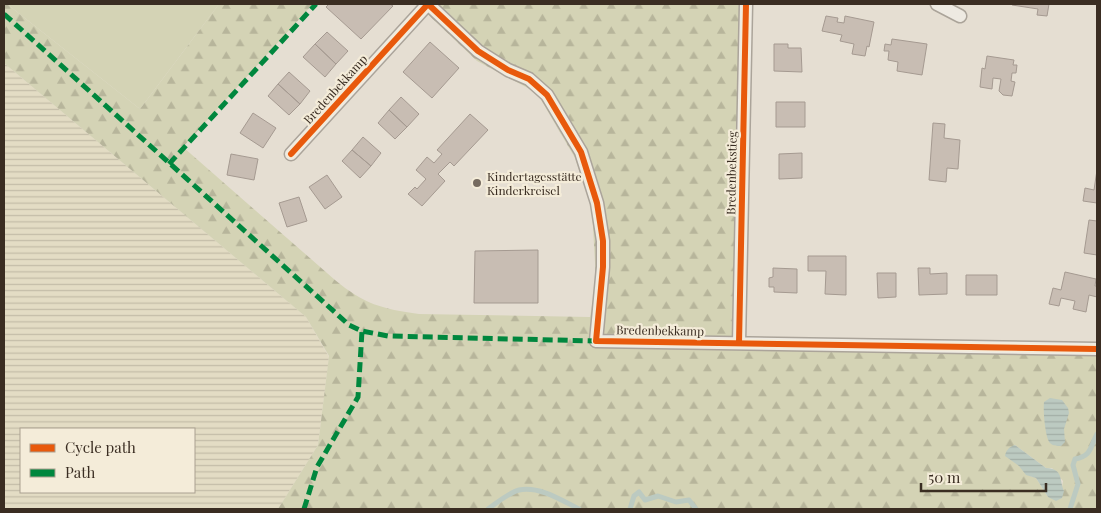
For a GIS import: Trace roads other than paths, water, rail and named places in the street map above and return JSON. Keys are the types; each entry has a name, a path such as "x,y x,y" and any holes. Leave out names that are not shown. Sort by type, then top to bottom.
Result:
{"street":[{"name":"Bredenbekkamp","path":"291,154 428,4 478,51 508,70 529,79 547,95 581,152 597,203 603,240 603,266 596,341 1097,349"},
{"name":"Bredenbekstieg","path":"739,342 746,4"},
{"path":"937,4 960,16"}],"waterway":[{"path":"1070,509 1078,484 1073,465 1075,459 1081,458 1088,453 1097,434"},
{"path":"488,509 511,493 527,489 550,495 579,509"},
{"path":"630,509 634,496 639,492 645,500 658,496 676,502 689,500 696,509"}],"place":[{"name":"Kindertagesstätte Kinderkreisel","path":"477,183"}]}
